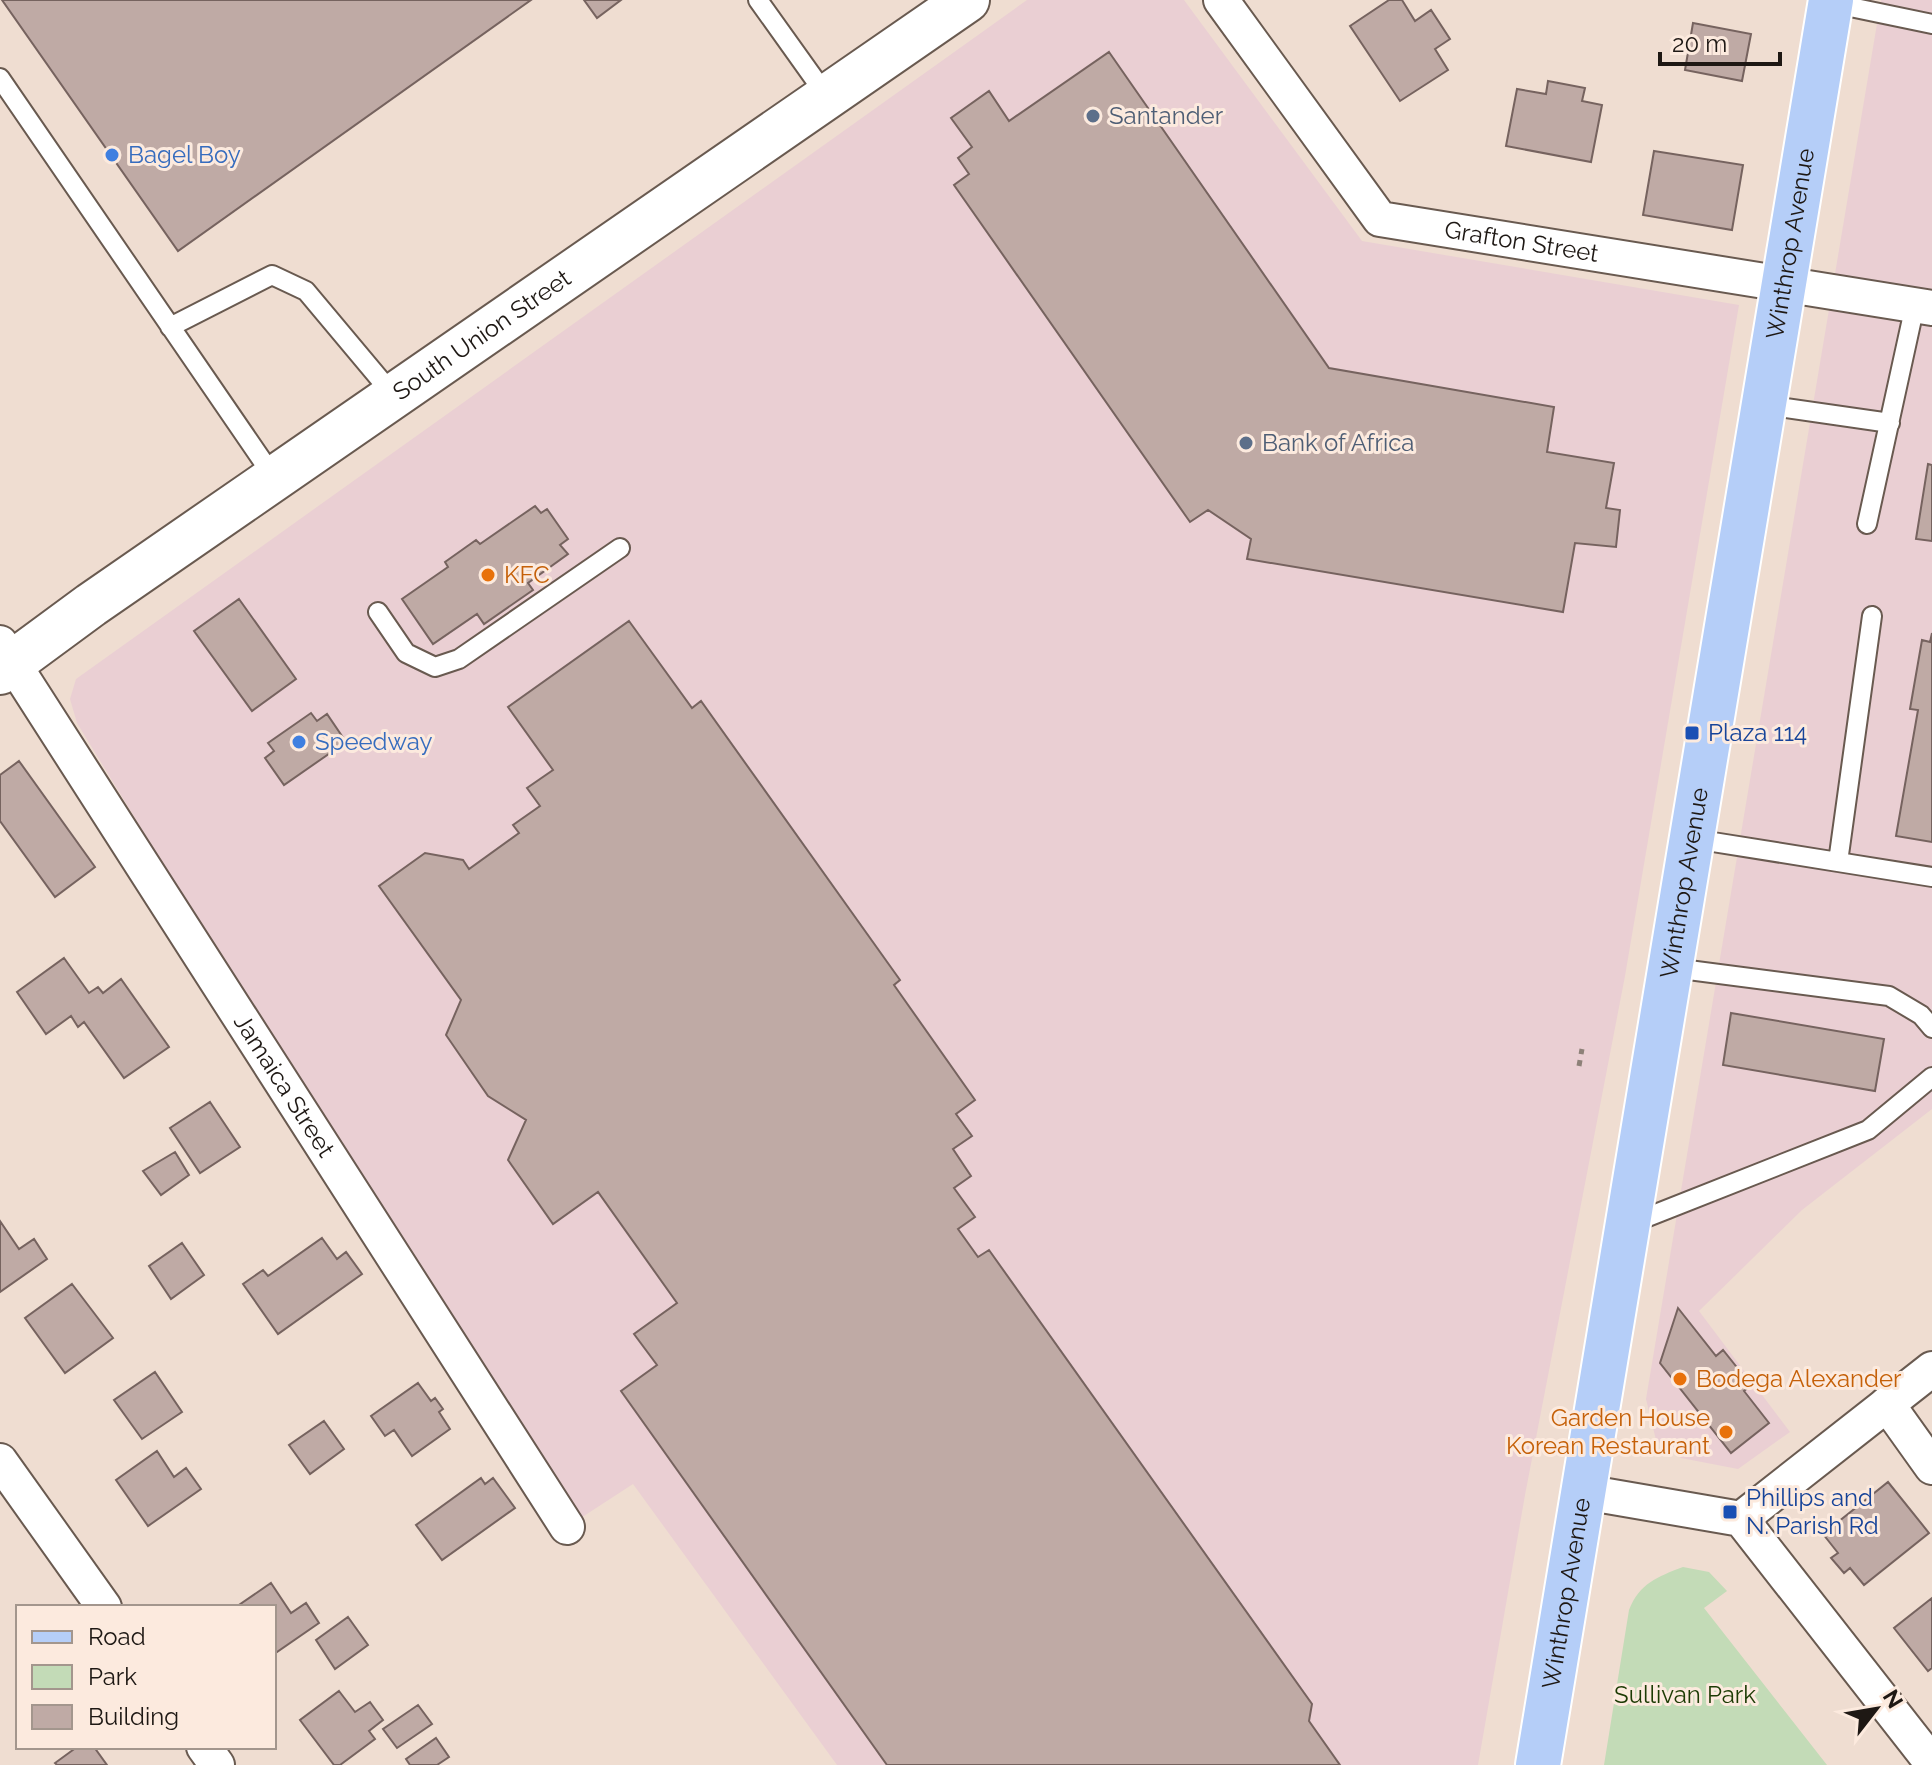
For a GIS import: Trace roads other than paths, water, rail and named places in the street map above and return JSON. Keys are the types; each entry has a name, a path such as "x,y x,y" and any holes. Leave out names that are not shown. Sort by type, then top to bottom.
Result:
{"main road":[{"name":"South Union Street","path":"5,659 275,479 967,0"},
{"name":"Winthrop Avenue","path":"1538,1765 1673,968 1831,2"}],"street":[{"name":"Grafton Street","path":"1221,0 1380,219 1924,307"},
{"name":"Jamaica Street","path":"5,659 567,1527"},
{"path":"1741,1519 1932,1369"},
{"path":"1887,1404 1932,1467"},
{"path":"0,1461 103,1605"},
{"path":"1584,1492 1741,1519 1932,1763"}],"lane":[{"path":"759,0 828,98"},
{"path":"1831,2 1932,24"},
{"path":"0,78 275,479"},
{"path":"170,327 272,275 306,291 394,396"},
{"path":"1867,524 1890,423 1924,307"},
{"path":"1765,405 1890,423"},
{"path":"378,612 406,653 435,667 459,659 620,548"},
{"path":"1838,862 1872,616"},
{"path":"1694,839 1932,877"},
{"path":"1673,968 1889,996 1921,1015 1932,1028"},
{"path":"1630,1224 1868,1130 1932,1077"}],"place":[{"name":"Santander","path":"1093,116"},
{"name":"Bagel Boy","path":"112,155"},
{"name":"Bank of Africa","path":"1246,443"},
{"name":"KFC","path":"488,575"},
{"name":"Plaza 114","path":"1692,733"},
{"name":"Speedway","path":"299,742"},
{"name":"Bodega Alexander","path":"1680,1379"},
{"name":"Garden House Korean Restaurant","path":"1726,1432"},
{"name":"Phillips and N. Parish Rd","path":"1730,1512"}],"park label":[{"name":"Sullivan Park","path":"1685,1695"}]}
